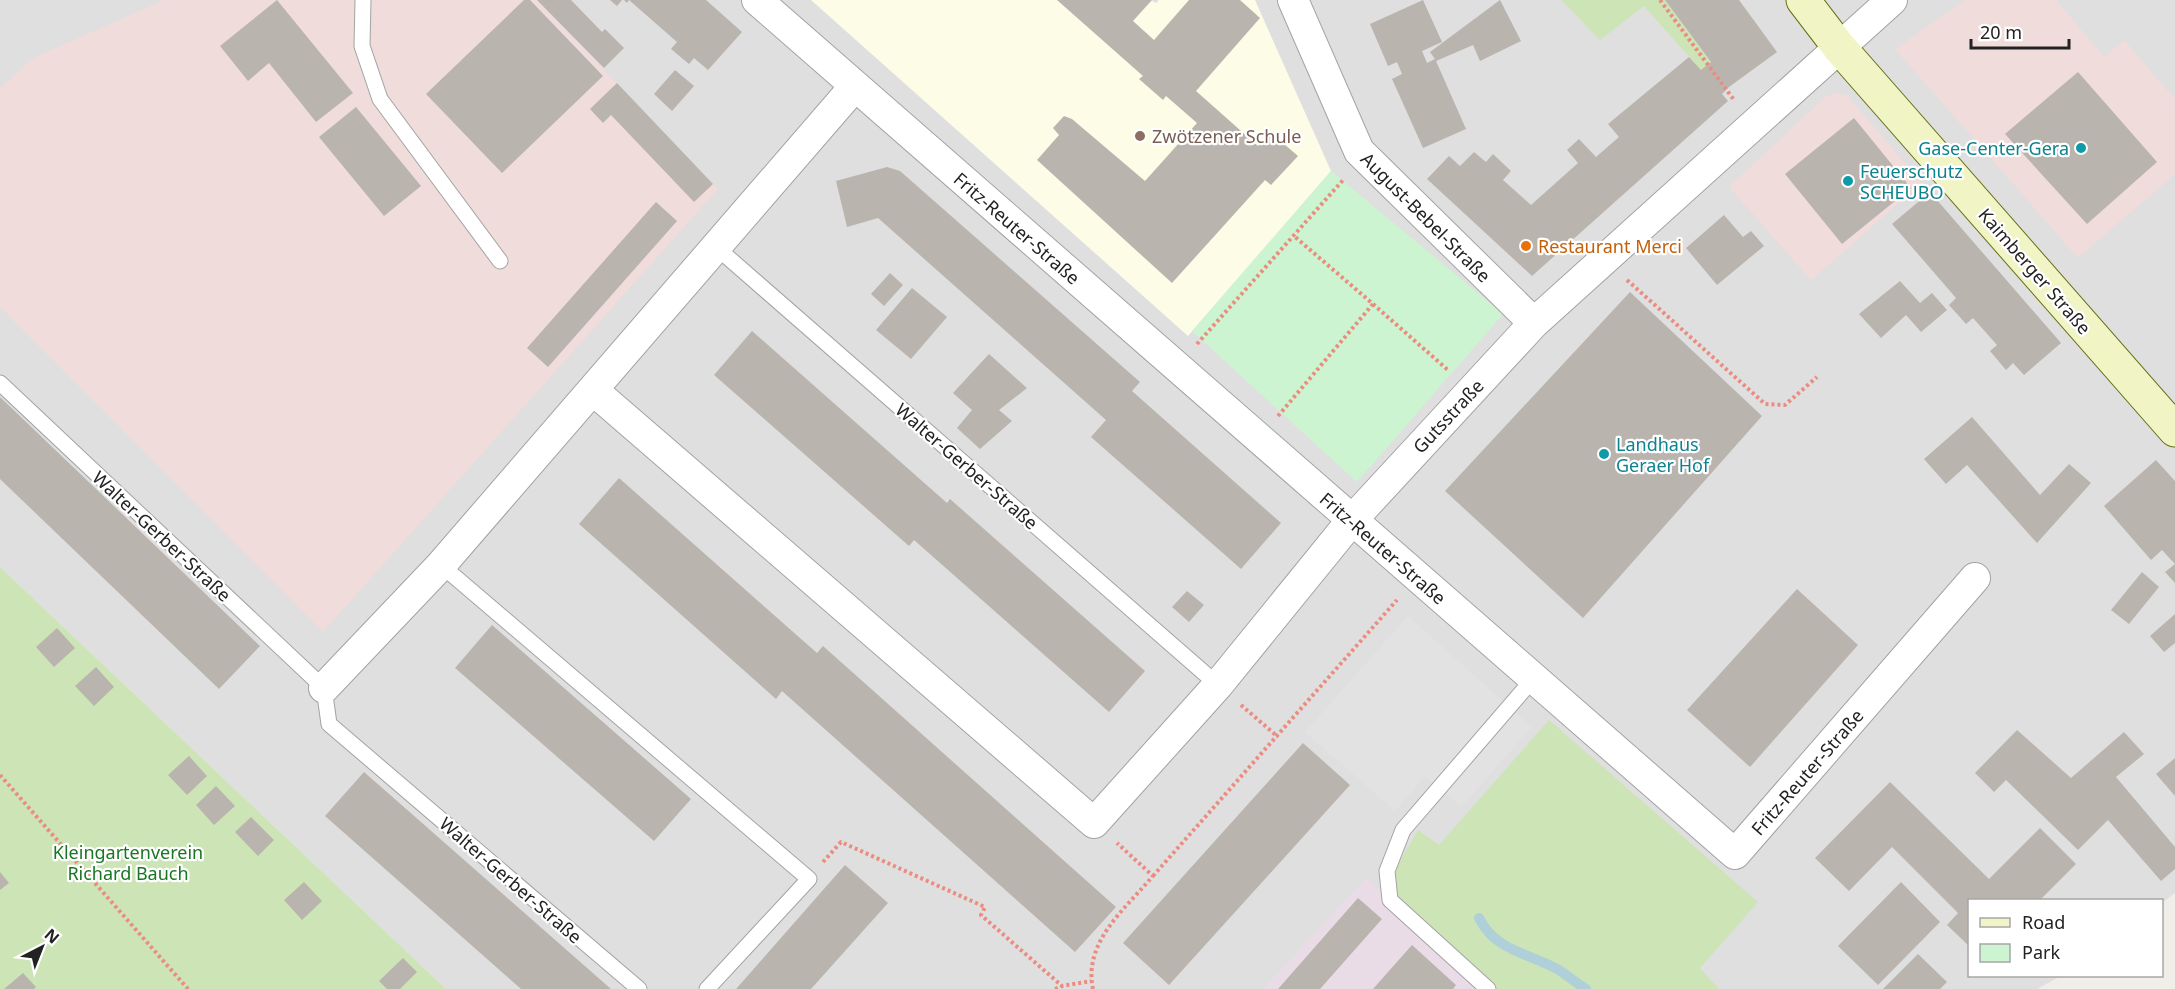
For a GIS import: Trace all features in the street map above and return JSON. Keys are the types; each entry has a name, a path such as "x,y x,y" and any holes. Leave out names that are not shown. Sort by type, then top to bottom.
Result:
{"main road":[{"name":"Kaimberger Straße","path":"1803,0 1839,47 2175,430"}],"street":[{"name":"Fritz-Reuter-Straße","path":"757,0 1735,854 1975,578"},
{"name":"August-Bebel-Straße","path":"1293,0 1359,151 1534,323"},
{"name":"Gutsstraße","path":"1094,822 1218,685 1352,520 1534,323 1892,0"},
{"path":"324,688 441,565 594,391 855,86"},
{"path":"594,391 1094,822"}],"lane":[{"path":"363,0 362,46 380,99 500,261"},
{"name":"Walter-Gerber-Straße","path":"716,247 1218,685"},
{"name":"Walter-Gerber-Straße","path":"0,383 324,688 329,724 639,989"},
{"path":"441,565 809,879 706,989"},
{"path":"1488,989 1390,900 1388,871 1403,830 1534,678"}],"path":[{"path":"1660,0 1716,79 1755,123"},
{"path":"1177,367 1364,156"},
{"path":"1294,236 1471,390"},
{"path":"1604,260 1765,404 1785,405 1817,377"},
{"path":"1258,439 1373,304"},
{"path":"1093,989 1089,973 1098,941 1417,577"},
{"path":"1218,685 1278,737"},
{"path":"0,775 188,989"},
{"path":"1094,822 1153,876"},
{"path":"809,879 841,842 985,907 981,915 1062,986"},
{"path":"1055,989 1091,981"}],"shaded area":[{"path":"0,0 2175,0 2175,893 2163,902 2163,899 1968,899 1968,977 2059,977 2037,989 446,989 0,567"},
{"path":"164,0 537,0 718,189 323,632 0,307 0,88 33,58"},
{"name":"Zwötzener Schule","path":"811,0 1151,0 1156,3 1159,0 1255,0 1331,171 1188,336"},
{"path":"1965,0 2056,0 2104,57 2124,40 2175,99 2175,174 2078,258 1895,49"},
{"path":"1835,92 1848,96 1922,183 1811,280 1729,187 1824,98"},
{"path":"1408,616 1532,727 1461,807 1425,776 1395,811 1305,732"},
{"path":"1366,878 1492,989 1263,989"}],"green space":[{"path":"1561,0 1665,0 1711,62 1701,70 1644,6 1600,40"},
{"path":"1331,171 1503,314 1357,482 1192,331"},
{"name":"Kleingartenverein Richard Bauch","path":"0,567 446,989 0,989"},
{"path":"1549,720 1758,902 1700,968 1719,989 1492,989 1429,936 1402,902 1395,886 1396,871 1418,830 1439,845"}],"building":[{"path":"277,0 353,93 316,122 269,63 248,81 220,46"},
{"path":"524,0 530,0 603,76 502,173 426,94"},
{"path":"537,0 571,0 602,32 605,29 624,48 604,68"},
{"path":"610,0 622,0 617,6"},
{"path":"629,0 706,0 742,32 708,70 694,58 689,64 671,49 677,42"},
{"path":"1057,0 1152,0 1133,21 1154,40 1189,0 1240,0 1260,18 1196,91 1258,146 1270,132 1298,156 1271,185 1265,180 1172,283 1037,160 1059,135 1053,128 1064,116 1072,119 1145,181 1197,123 1166,96 1163,100 1139,79 1143,76"},
{"path":"1423,0 1442,42 1422,51 1427,63 1435,59 1430,52 1500,0 1521,41 1480,61 1473,45 1436,61 1466,129 1423,148 1392,79 1402,74 1397,62 1388,66 1370,24"},
{"path":"1665,0 1739,0 1777,52 1729,87 1722,94 1728,101 1532,276 1427,179 1449,156 1460,166 1474,152 1486,162 1493,154 1511,171 1503,180 1531,205 1578,163 1567,150 1579,139 1596,157 1619,137 1608,124 1689,57 1701,70 1711,62"},
{"path":"675,70 694,86 672,111 654,94"},
{"name":"Gase-Center-Gera","path":"2078,72 2157,162 2087,224 2005,134"},
{"path":"617,83 713,184 694,202 611,115 603,123 590,109"},
{"path":"356,107 421,186 384,216 319,137"},
{"name":"Feuerschutz SCHEUBO","path":"1854,118 1911,188 1842,244 1785,174"},
{"path":"887,167 900,171 1140,382 1132,391 1281,523 1241,569 1091,437 1106,420 878,218 847,227 836,181"},
{"path":"1930,192 2061,343 2024,375 2013,363 2006,370 1990,351 1997,345 1973,318 1966,324 1949,305 1956,298 1892,224"},
{"path":"656,202 677,221 548,367 527,348"},
{"path":"1724,215 1743,237 1751,231 1764,246 1717,285 1686,248"},
{"path":"890,273 903,285 884,306 871,294"},
{"path":"1900,281 1920,303 1932,293 1947,310 1921,332 1906,315 1881,338 1859,314"},
{"path":"912,288 947,317 911,359 876,330"},
{"name":"Landhaus Geraer Hof","path":"1630,292 1762,416 1583,618 1445,491"},
{"path":"752,331 947,503 950,499 1145,671 1109,712 914,540 909,546 714,375"},
{"path":"989,354 1027,388 999,410 1012,421 980,449 957,428 972,410 953,393"},
{"path":"0,397 260,646 219,689 0,479"},
{"path":"1972,417 2040,495 2069,464 2091,483 2037,543 1967,465 1946,484 1924,459"},
{"path":"2156,460 2175,481 2175,564 2162,550 2151,560 2104,506"},
{"path":"619,478 817,653 823,646 1116,907 1075,952 782,691 776,699 579,524"},
{"path":"2175,564 2175,583 2165,572"},
{"path":"2142,572 2159,587 2129,624 2111,610"},
{"path":"1797,589 1858,645 1750,767 1687,710"},
{"path":"1187,591 1204,605 1189,622 1172,607"},
{"path":"2175,614 2175,643 2164,652 2150,636"},
{"path":"492,625 691,799 654,841 455,668"},
{"path":"57,628 75,648 54,667 36,647"},
{"path":"96,667 114,687 94,706 75,686"},
{"path":"2017,730 2071,778 2124,732 2144,754 2116,777 2175,847 2175,869 2161,881 2108,820 2078,850 2006,780 1994,792 1975,773"},
{"path":"1303,743 1350,785 1169,985 1123,943"},
{"path":"189,756 207,776 187,795 168,775"},
{"path":"2175,758 2175,796 2156,774"},
{"path":"364,772 611,989 521,989 325,816"},
{"path":"1890,782 1989,879 2040,828 2076,864 2041,899 1968,899 1968,945 1947,925 1958,913 1892,847 1849,891 1815,858"},
{"path":"216,786 235,806 214,825 196,805"},
{"path":"251,817 274,840 258,856 235,832"},
{"path":"845,865 888,903 811,989 736,989"},
{"path":"0,872 9,883 0,890"},
{"path":"304,882 322,901 302,920 284,900"},
{"path":"1901,882 1940,922 1878,985 1838,946"},
{"path":"1358,898 1382,919 1320,989 1278,989"},
{"path":"1412,945 1456,985 1453,989 1373,989"},
{"path":"1918,954 1947,982 1940,989 1883,989"},
{"path":"403,958 417,972 400,989 387,989 379,981"},
{"path":"23,973 36,987 34,989 4,989"}],"waterway":[{"path":"1479,918 1486,929 1504,945 1548,964 1586,989"}],"place":[{"name":"Zwötzener Schule","path":"1140,136"},
{"name":"Gase-Center-Gera","path":"2081,148"},
{"name":"Feuerschutz SCHEUBO","path":"1848,181"},
{"name":"Restaurant Merci","path":"1526,246"},
{"name":"Landhaus Geraer Hof","path":"1604,454"}]}
